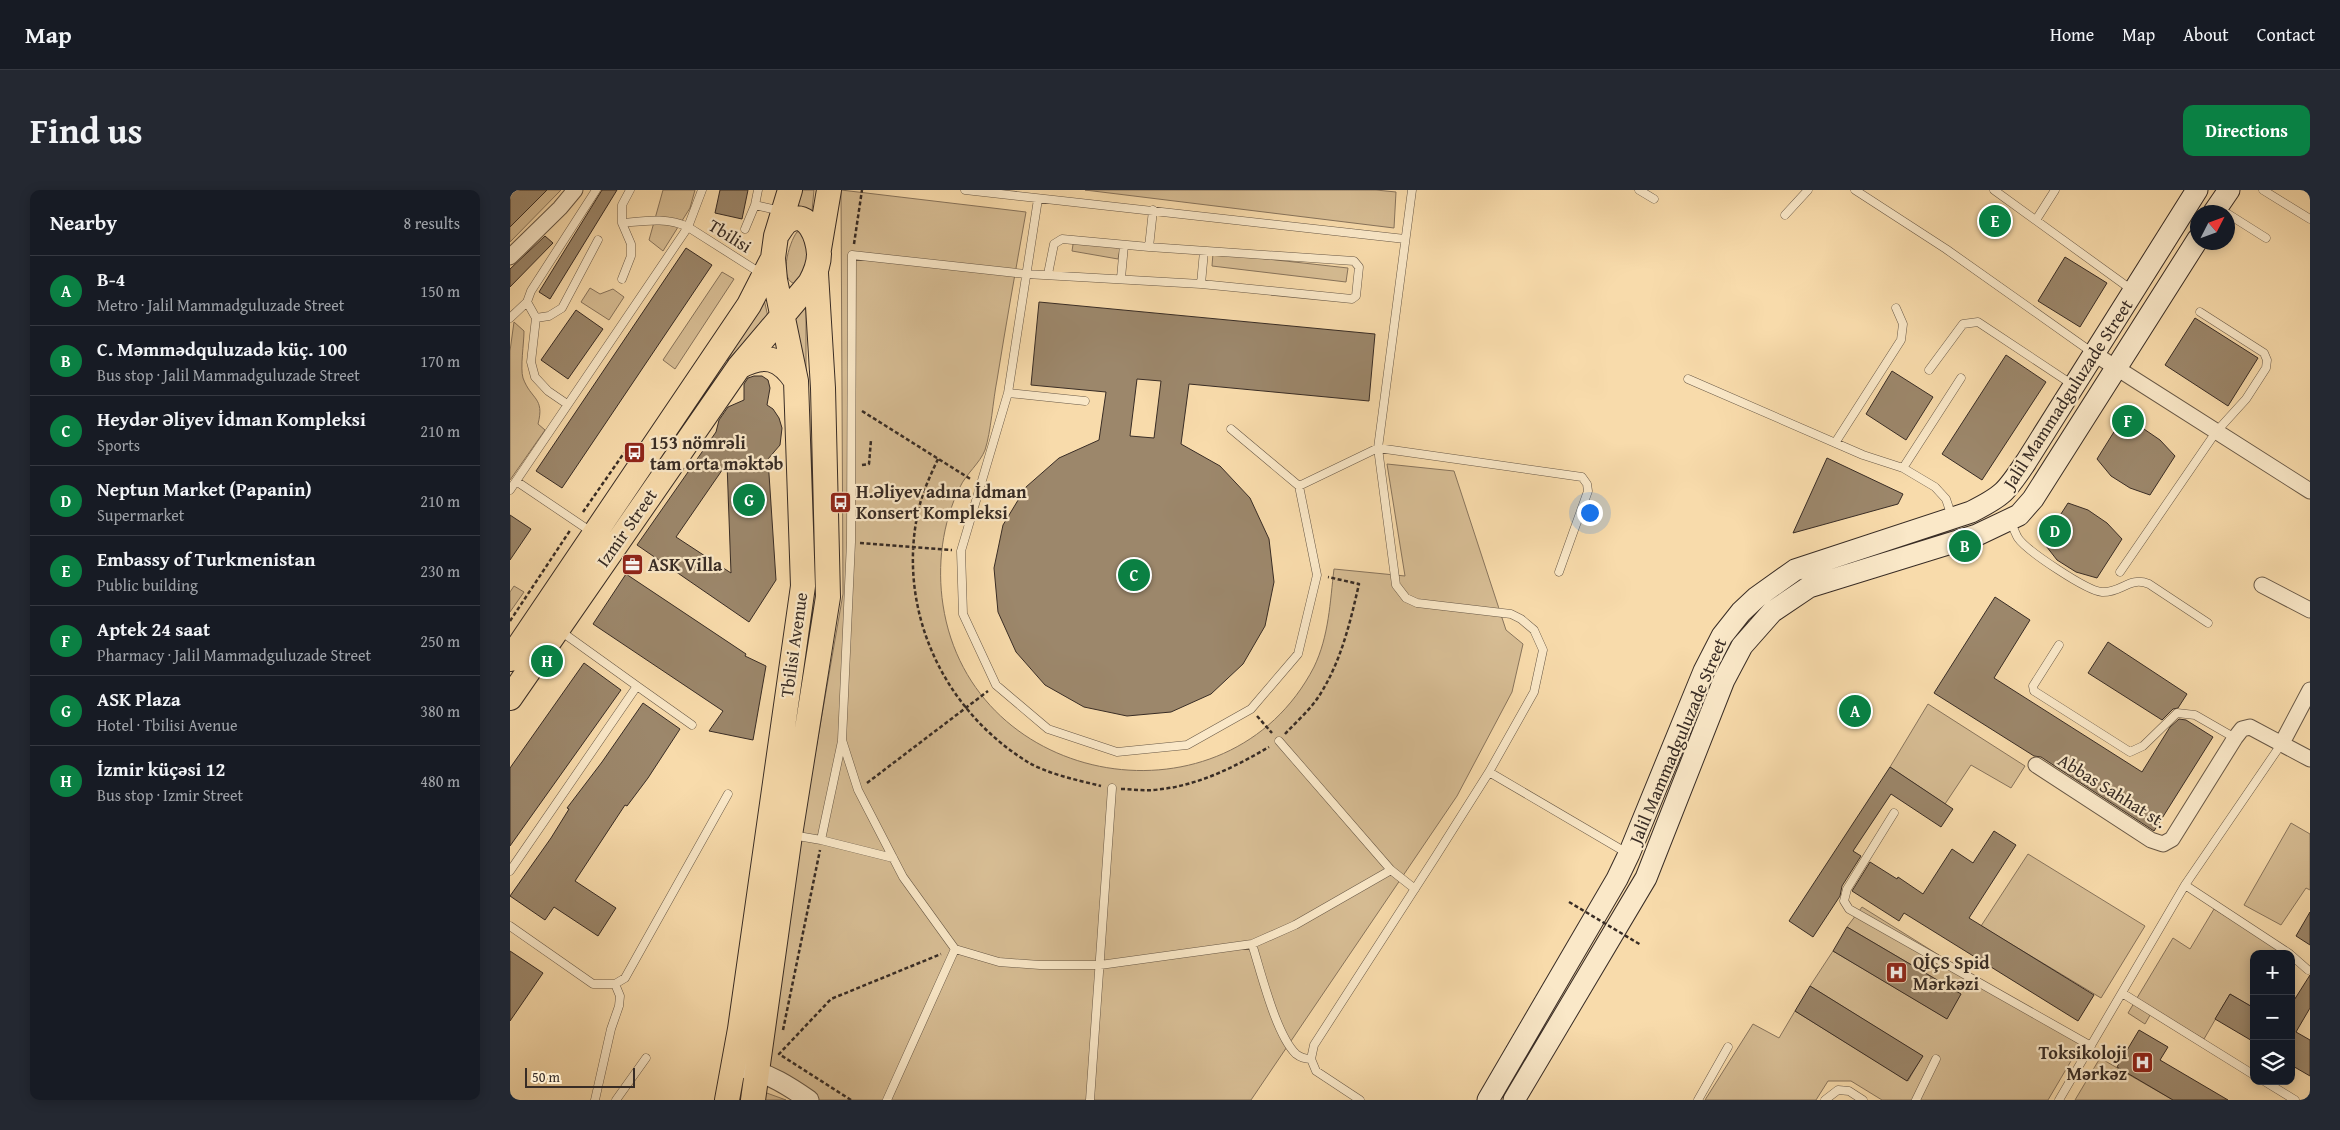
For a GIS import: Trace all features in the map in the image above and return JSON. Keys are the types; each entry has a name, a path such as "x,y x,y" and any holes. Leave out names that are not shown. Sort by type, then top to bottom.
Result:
{"main road":[{"name":"Tbilisi Avenue","path":"753,1100 790,835 828,597 822,388 813,273 829,190"},
{"name":"Jalil Mammadguluzade Street","path":"1488,1100 1617,879 1704,671 1722,636 1741,612 1771,586 1795,570 1972,512 1998,499 2008,489 2026,462 2197,190"},
{"name":"Tbilisi Avenue","path":"727,1100 803,586 796,381 772,262 786,201"},
{"path":"801,218 808,222 813,229 813,273 798,294 787,294 782,290 772,262 789,220 801,218"},
{"name":"Jalil Mammadguluzade Street","path":"1514,1100 1646,878 1724,680 1742,646 1772,612 1809,587 1977,535 2010,520 2026,508 2191,250"},
{"name":"Izmir Street","path":"510,659 585,528 749,304 772,262"},
{"name":"Izmir Street","path":"510,698 738,366 782,314 813,273"},
{"path":"738,366 754,359 777,361 787,368 796,381"},
{"path":"1998,499 2010,520"}],"street":[{"path":"510,257 560,208 575,190"},
{"path":"2093,353 2310,491"},
{"path":"2262,585 2310,610"},
{"path":"2282,743 2310,690"},
{"path":"2234,738 2242,729 2250,727 2310,759"},
{"name":"Abbas Sahhat st.","path":"2036,766 2151,840 2163,844 2172,840 2234,738"},
{"path":"732,1066 757,1071 806,1099"}],"lane":[{"path":"510,318 527,302 531,291 596,190"},
{"path":"622,278 632,256 632,250 622,223 622,205 630,190"},
{"name":"Tbilisi","path":"702,190 688,227 772,262"},
{"path":"745,229 755,205 758,190"},
{"path":"965,190 1404,239"},
{"path":"1360,1100 1316,1071 1311,1059 1314,1044 1489,772 1534,692 1543,650 1534,630 1521,619 1511,614 1417,603 1406,598 1396,585 1378,448 1404,239 1412,190"},
{"path":"1639,190 1654,199"},
{"path":"1785,215 1808,190"},
{"path":"1855,190 1946,249 2093,353"},
{"path":"1994,190 2134,291"},
{"path":"2036,220 2055,190"},
{"path":"2263,190 2307,217 2310,208"},
{"path":"1038,198 1008,393 961,551 963,614 996,684 1048,729 1117,752 1187,745 1252,709 1298,654 1317,575 1299,486 1231,429"},
{"path":"755,205 786,201"},
{"path":"1149,247 1153,210"},
{"path":"2235,216 2266,238"},
{"path":"510,490 688,227 667,220 622,223"},
{"path":"822,840 842,740 851,542 852,255 1026,274 1201,284 1352,299 1356,296 1359,267 1354,261 1062,239 1054,244 1048,274"},
{"path":"536,318 550,316 562,308 598,240"},
{"path":"1121,278 1124,245"},
{"path":"1201,284 1204,251"},
{"path":"527,302 536,318 531,362 535,377 548,391 568,404"},
{"path":"1835,443 1901,340 1903,324 1896,308"},
{"path":"2120,572 2216,432 2246,399 2266,368 2267,360 2264,353 2200,312"},
{"path":"1929,370 1963,324 1978,322 2073,385"},
{"path":"1903,468 1961,378"},
{"path":"1688,379 1863,455 1903,468 1934,486 1946,498 1952,518"},
{"path":"1008,393 1085,401"},
{"path":"1299,486 1378,448 1582,478 1587,484 1588,492 1559,572"},
{"path":"516,481 585,528"},
{"path":"2010,520 2019,539 2046,561 2091,590 2103,592 2118,590 2127,584 2139,580 2149,584 2208,623"},
{"path":"558,629 692,725"},
{"path":"2059,645 2033,686 2034,691 2130,752 2143,746 2177,713 2195,714 2234,738"},
{"path":"510,871 637,686"},
{"path":"842,740 858,790 902,877 955,949 999,962 1100,965 1252,944 1295,925 1391,870"},
{"path":"1279,741 1391,870 1415,889"},
{"path":"2059,1100 2185,885 2282,743"},
{"path":"1489,772 1629,854"},
{"path":"1090,1100 1112,788"},
{"path":"510,926 593,984 615,984 625,978 728,794"},
{"path":"1894,813 1847,889 1844,901 1849,909 2091,1046"},
{"path":"790,835 822,840 893,858"},
{"path":"2185,885 2285,950"},
{"path":"1252,944 1279,1026 1294,1052 1299,1056 1311,1059"},
{"path":"887,1100 955,949"},
{"path":"2295,958 2308,970"},
{"path":"595,1100 611,1029 619,1006 620,996 615,984"},
{"path":"2122,993 2250,1073"},
{"path":"1698,1100 1728,1047"},
{"path":"616,1100 646,1058"},
{"path":"1916,1100 1936,1059"},
{"path":"2270,1085 2294,1100"},
{"path":"1826,1100 1838,1090 1849,1091 1863,1100"}],"path":[{"path":"852,255 862,190"},
{"path":"850,404 980,485"},
{"path":"868,464 872,440"},
{"path":"510,621 585,528 625,452"},
{"path":"938,459 926,486 918,512 913,547 912,575 916,604 926,641 940,672 966,708 991,735 1027,762 1057,774 1112,788 1152,790 1201,781 1239,765 1279,741 1318,698 1338,661 1359,584 1317,575"},
{"path":"851,542 961,551"},
{"path":"858,790 996,684"},
{"path":"1252,709 1279,741"},
{"path":"783,1034 822,840"},
{"path":"1569,902 1641,945"},
{"path":"779,1054 831,999 955,949"},
{"path":"779,1054 781,1044"},
{"path":"779,1054 852,1100"}],"shaded area":[{"path":"547,190 561,190 510,242 510,227"},
{"path":"663,190 695,190 690,208 663,251 649,240"},
{"path":"799,190 814,190 812,211 795,205"},
{"path":"841,190 1026,212 987,443 983,455 963,482 949,515 941,560 941,590 943,605 963,668 1001,716 1050,750 1107,768 1166,769 1224,753 1275,720 1314,667 1319,655 1328,619 1334,569 1405,576 1387,464 1454,471 1506,630 1523,644 1512,692 1457,796 1251,1100 819,1100 761,1065 843,594"},
{"path":"1085,190 1376,190 1396,192 1394,228"},
{"path":"801,231 807,246 808,258 797,284 791,282 787,277 786,261 794,237 797,232"},
{"path":"1074,238 1121,245 1118,259 1072,251"},
{"path":"1213,253 1348,268 1346,282 1212,266"},
{"path":"722,272 734,279 675,369 663,360"},
{"path":"590,288 600,294 613,289 624,297 609,320 581,302"},
{"path":"764,299 768,317 727,361"},
{"path":"806,304 806,377 794,315"},
{"path":"514,322 524,331 522,374 540,409 538,424 545,430 510,480 510,351"},
{"path":"514,586 524,592 510,612 510,592"},
{"path":"1928,704 2025,766 2011,788 1971,765 1945,804 1890,767"},
{"path":"2291,823 2310,834 2310,890 2306,888 2281,925 2244,905"},
{"path":"2028,854 2145,926 2101,998 1981,926"},
{"path":"1862,907 2081,1044 2048,1100 1882,1100 1851,1081 1828,1081 1816,1100 1705,1100 1753,1024 1779,1038 1795,1011 1908,1081 1922,1056 1810,986 1833,951 1946,1018 1961,994 1847,927"},
{"path":"2214,909 2282,950 2250,950 2250,1006 2230,994 2204,1039 2153,1010 2145,1024 2128,1013 2173,938 2190,949"},
{"path":"2100,1058 2173,1100 2075,1100"},
{"path":"764,1092 786,1100 759,1100"}],"building":[{"path":"510,190 547,190 510,227"},
{"path":"602,190 617,190 550,299 539,292"},
{"path":"720,190 748,190 742,219 715,213"},
{"path":"545,236 553,243 510,287 510,269"},
{"path":"686,248 712,265 562,488 536,471"},
{"path":"2065,257 2107,283 2080,327 2038,301"},
{"path":"1039,302 1375,334 1369,401 1189,384 1181,444 1220,466 1250,498 1269,539 1274,582 1265,626 1243,664 1211,694 1171,712 1127,716 1084,707 1045,685 1016,652 998,612 994,568 1003,525 1026,487 1059,458 1099,440 1106,392 1031,385","holes":["1137,379 1161,381 1154,438 1130,436"]},
{"path":"576,310 603,329 568,379 541,360"},
{"path":"2195,318 2258,358 2228,406 2165,365"},
{"path":"2006,355 2046,382 1982,480 1942,454"},
{"path":"1892,371 1933,397 1906,440 1866,414"},
{"path":"762,376 768,380 770,388 767,405 773,409 779,418 782,428 780,445 768,459 776,580 749,622 637,545 716,432 719,420 728,407 744,400 744,384 748,378","holes":["727,463 731,573 676,537"]},
{"path":"2122,419 2141,427 2160,440 2175,456 2150,495 2130,488 2111,476 2097,459"},
{"path":"1827,458 1903,494 1898,504 1793,533"},
{"path":"2068,503 2088,510 2107,523 2122,539 2097,578 2076,572 2057,560 2043,542"},
{"path":"510,515 531,529 510,560"},
{"path":"626,574 746,654 745,656 766,666 753,740 709,731 723,711 593,624"},
{"path":"1995,597 2030,620 1994,678 2142,772 2170,727 2179,719 2186,720 2213,737 2154,831 2041,757 2034,756 1934,693"},
{"path":"2108,642 2187,694 2178,708 2173,709 2162,720 2088,673"},
{"path":"584,663 621,690 510,846 510,768"},
{"path":"643,703 680,729 648,778 627,806 625,805 575,881 616,908 598,936 554,907 545,920 510,896 551,838 569,809 567,808"},
{"path":"1890,767 1953,809 1941,827 1891,794 1853,851 1861,856 1842,886 1840,896 1813,937 1789,921"},
{"path":"1994,831 2016,845 1969,918 2094,995 2078,1021 1904,913 1899,921 1852,891 1870,862 1897,879 1898,877 1923,894 1952,849 1973,863"},
{"path":"2310,912 2310,945 2296,936"},
{"name":"QİÇS Spid Mərkəzi","path":"1847,927 1961,994 1947,1019 1833,951"},
{"path":"510,951 543,973 510,1021"},
{"path":"2310,975 2310,1008 2296,1032 2310,1040 2310,1076 2295,1067 2295,999"},
{"path":"1810,986 1923,1056 1907,1081 1795,1011"},
{"path":"2230,994 2250,1006 2250,1040 2215,1019"},
{"name":"Toksikoloji Mərkəz","path":"2139,1030 2168,1047 2160,1060 2228,1100 2173,1100 2117,1067"}],"place":[{"name":"Embassy of Turkmenistan","path":"1995,221"},
{"name":"Aptek 24 saat","path":"2128,421"},
{"name":"153 nömrəli tam orta məktəb","path":"634,453"},
{"name":"ASK Plaza","path":"749,500"},
{"name":"H.Əliyev adına İdman Konsert Kompleksi","path":"840,502"},
{"name":"Neptun Market (Papanin)","path":"2055,531"},
{"name":"C. Məmmədquluzadə küç. 100","path":"1965,546"},
{"name":"ASK Villa","path":"632,565"},
{"name":"Heydər Əliyev İdman Kompleksi","path":"1134,575"},
{"name":"İzmir küçəsi 12","path":"547,661"},
{"name":"B-4","path":"1855,711"},
{"name":"QİÇS Spid Mərkəzi","path":"1897,973"},
{"name":"Toksikoloji Mərkəz","path":"2143,1063"}]}
